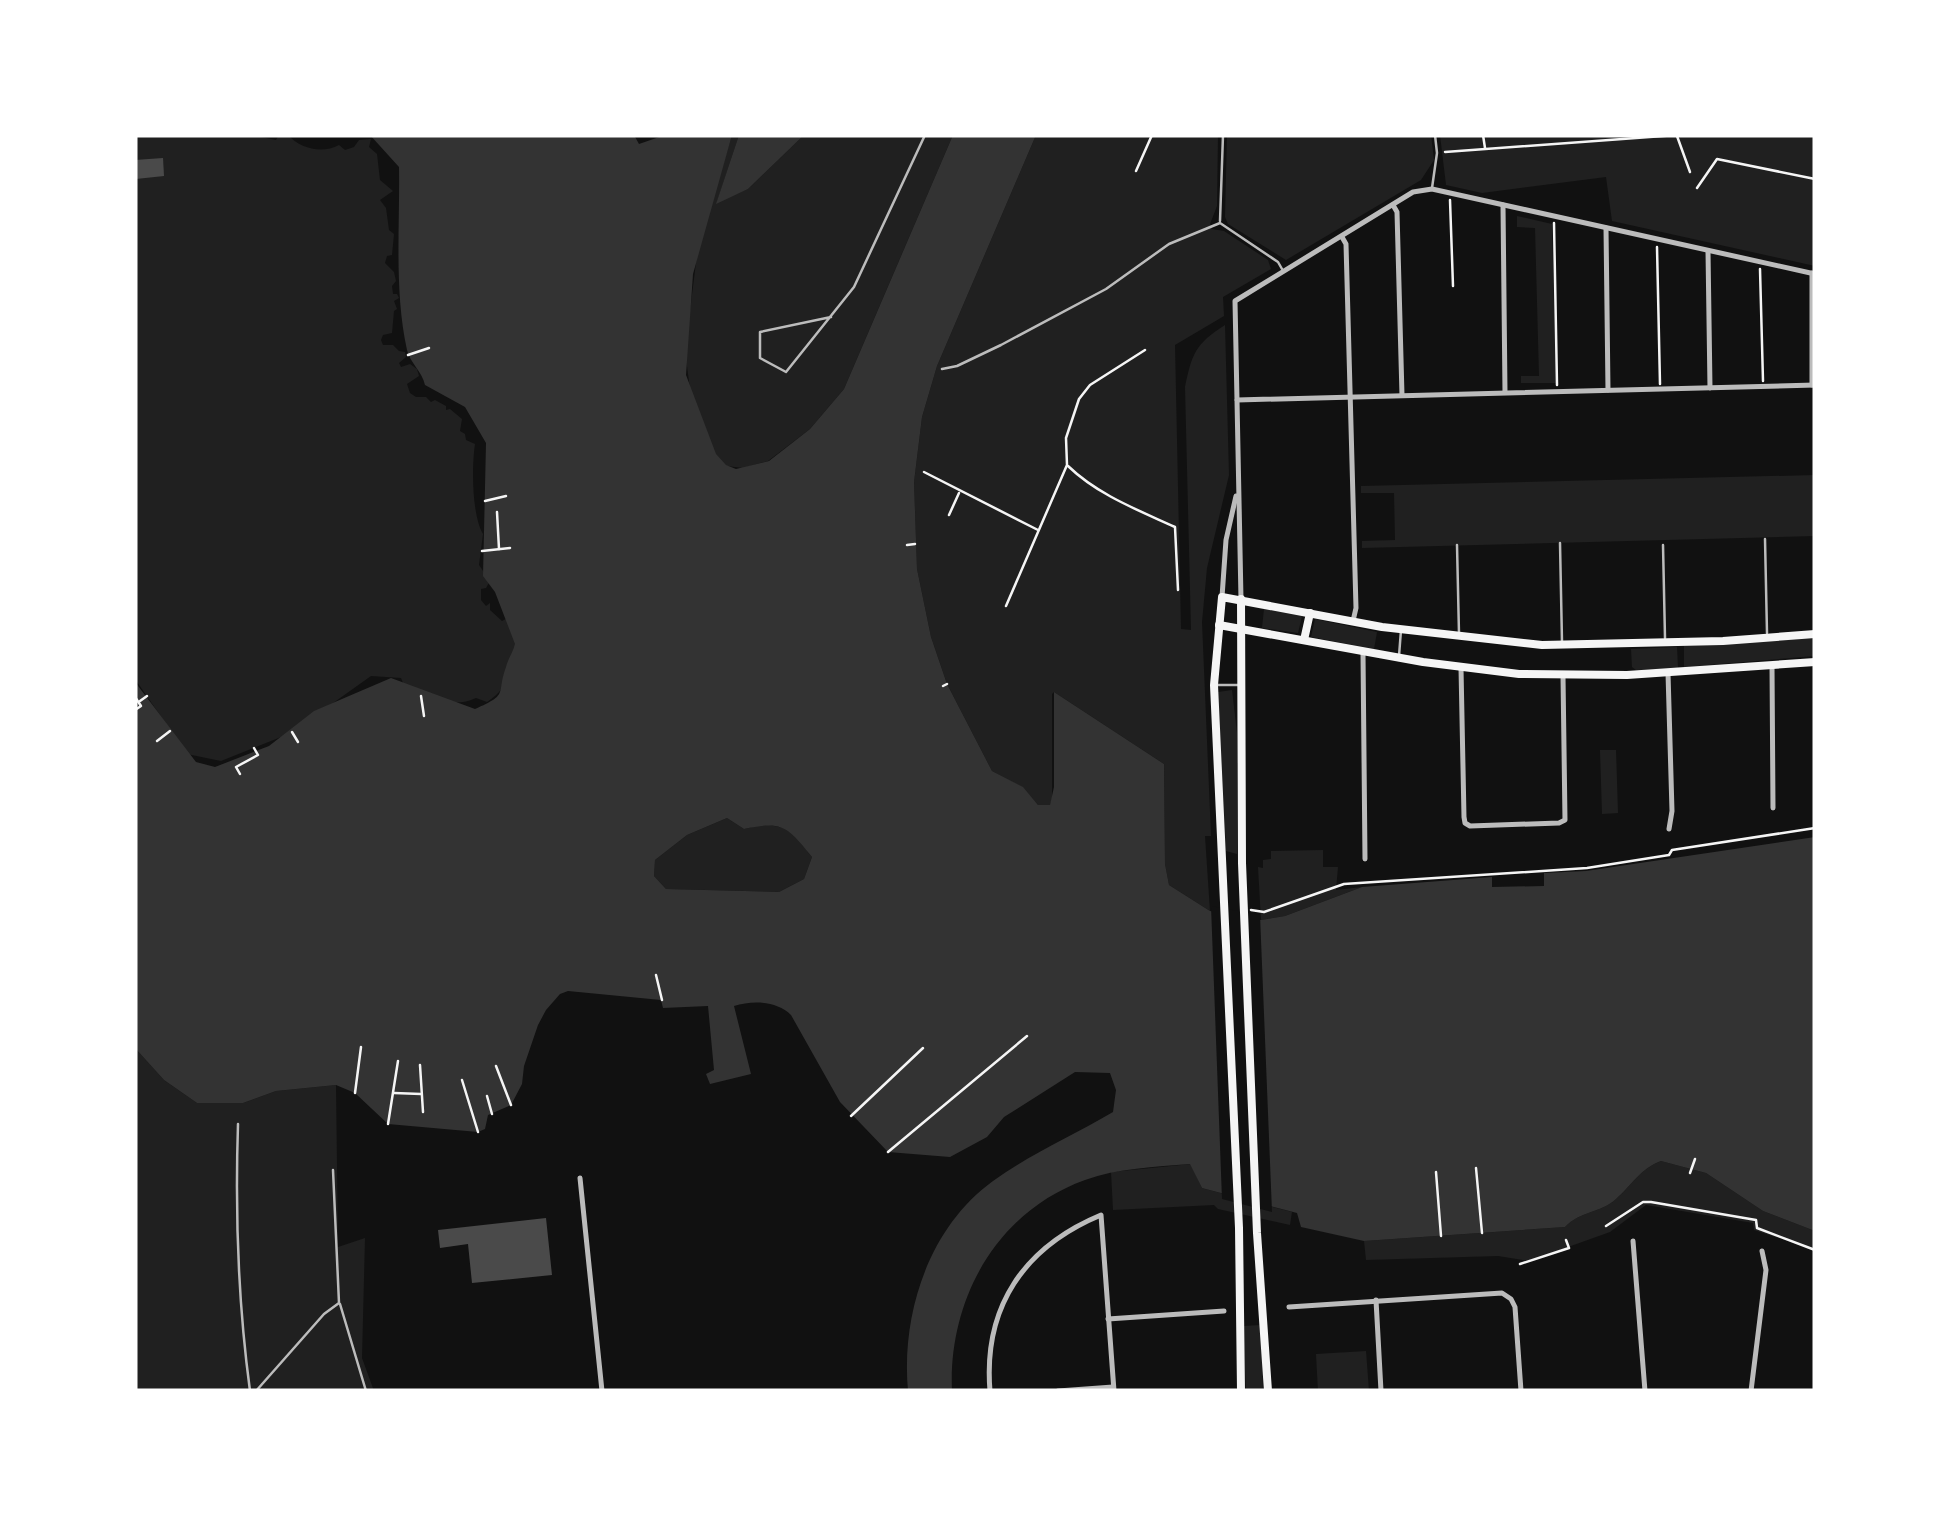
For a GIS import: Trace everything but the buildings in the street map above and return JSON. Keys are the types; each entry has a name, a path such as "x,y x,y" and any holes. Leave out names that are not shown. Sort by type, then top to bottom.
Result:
{"main road":[{"path":"1241,1391 1239,1228 1214,685 1222,597 1402,630 1562,646 1815,634"},
{"path":"1241,599 1242,864 1257,1232 1268,1391"},
{"path":"1304,640 1310,612"},
{"path":"1219,625 1461,668 1563,676 1815,662"}],"street":[{"path":"1237,400 1814,385 1813,274 1432,189 1413,192 1235,300 1237,400 1239,484 1241,599"},
{"path":"1394,205 1402,395"},
{"path":"1503,205 1504,393"},
{"path":"1606,228 1608,390"},
{"path":"1342,237 1346,244 1356,608 1353,622"},
{"path":"1708,251 1710,388"},
{"path":"1222,597 1226,540 1239,484"},
{"path":"1363,651 1360,662 1365,860"},
{"path":"1772,665 1772,808"},
{"path":"1461,668 1464,817 1465,824 1470,826 1564,820 1563,676"},
{"path":"1668,673 1672,811 1669,829"},
{"path":"580,1178 602,1391"},
{"path":"990,1391 989,1358 994,1329 1015,1280 1053,1240 1101,1215 1113,1389 1058,1391"},
{"path":"1633,1241 1645,1391"},
{"path":"1751,1391 1766,1270 1762,1250"},
{"path":"1290,1307 1495,1292 1508,1296 1516,1314 1521,1391"},
{"path":"1376,1300 1381,1391"},
{"path":"1108,1319 1224,1311"}],"lane":[{"path":"832,317 760,332 760,358 786,372 832,317 854,287 926,135"},
{"path":"1220,223 1223,135"},
{"path":"1432,189 1437,153 1434,135"},
{"path":"1220,223 1278,262 1283,271"},
{"path":"942,369 957,366 1015,338 1106,289 1169,244 1220,223"},
{"path":"1765,540 1767,636"},
{"path":"1560,543 1562,646"},
{"path":"1663,544 1665,643"},
{"path":"1457,546 1459,638"},
{"path":"1398,658 1402,630"},
{"path":"1214,685 1240,685"},
{"path":"238,1124 235,1193 240,1288 253,1391"},
{"path":"333,1170 339,1303 366,1391"},
{"path":"253,1391 324,1314 339,1303"}],"path":[{"path":"1136,171 1152,135"},
{"path":"1484,135 1485,150"},
{"path":"1437,153 1678,135 1690,172"},
{"path":"1697,188 1716,159 1815,179"},
{"path":"1450,193 1453,286"},
{"path":"1555,216 1558,392"},
{"path":"1658,240 1660,389"},
{"path":"1761,263 1763,386"},
{"path":"408,355 430,348"},
{"path":"1006,606 1066,465 1066,438 1079,399 1090,385 1145,350"},
{"path":"1066,465 1094,488 1175,527 1178,590"},
{"path":"924,472 1040,530"},
{"path":"949,514 960,490"},
{"path":"485,501 506,496"},
{"path":"497,512 500,549"},
{"path":"907,545 915,544"},
{"path":"482,551 510,548"},
{"path":"135,710 141,706 137,699 147,696"},
{"path":"421,696 424,716"},
{"path":"157,741 170,731"},
{"path":"292,732 298,742"},
{"path":"254,748 262,762"},
{"path":"240,774 236,767 258,755"},
{"path":"251,759 255,766"},
{"path":"244,763 247,770"},
{"path":"1264,912 1344,884 1586,868 1644,860 1693,846 1815,828"},
{"path":"656,975 662,1000"},
{"path":"888,1152 1027,1036"},
{"path":"355,1093 360,1047"},
{"path":"850,1116 923,1048"},
{"path":"388,1124 398,1061"},
{"path":"420,1066 423,1112"},
{"path":"496,1066 511,1105"},
{"path":"462,1080 478,1132"},
{"path":"392,1093 422,1094"},
{"path":"487,1096 492,1114"},
{"path":"1690,1173 1695,1159"},
{"path":"1476,1168 1482,1233"},
{"path":"1436,1172 1441,1236"},
{"path":"1606,1226 1643,1202 1651,1202 1756,1220 1757,1228 1815,1250"},
{"path":"1520,1264 1568,1248 1566,1240"}],"shaded area":[{"path":"135,135 252,135 276,140 279,135 288,135 312,149 339,145 345,150 359,140 371,139 369,147 377,154 380,180 393,191 380,200 386,208 389,230 394,234 392,255 387,256 385,263 394,272 393,294 399,298 394,301 397,309 392,333 383,335 381,340 383,345 393,345 405,352 401,367 410,364 417,369 419,376 407,384 410,393 450,409 462,419 460,431 466,440 475,444 474,501 483,534 479,565 490,581 481,589 481,600 486,606 490,603 490,610 502,621 515,614 515,653 510,675 487,702 476,698 440,700 405,688 401,678 371,676 291,733 221,761 182,753 135,679"},
{"path":"370,135 634,135 639,144 665,135 732,135 693,274 686,375 716,454 736,469 769,461 810,429 844,389 953,135 1036,135 937,366 922,417 914,482 917,569 931,637 947,684 992,771 1023,787 1038,805 1050,805 1054,787 1054,692 1164,764 1165,864 1169,885 1210,911 1261,920 1285,916 1362,887 1492,877 1492,887 1544,886 1544,873 1586,871 1815,837 1815,1231 1763,1211 1706,1173 1661,1161 1642,1173 1610,1204 1565,1227 1364,1241 1301,1227 1297,1213 1202,1188 1190,1164 1123,1170 1085,1180 1054,1195 1026,1214 1003,1237 969,1293 953,1357 952,1391 908,1391 909,1333 915,1304 936,1248 951,1223 970,1200 1007,1171 1113,1112 1116,1090 1110,1073 1075,1072 1004,1117 987,1137 950,1157 888,1152 840,1102 791,1015 779,1007 757,1003 734,1006 751,1074 710,1084 706,1074 714,1070 708,1006 663,1008 661,1000 568,991 560,994 538,1025 522,1084 511,1105 488,1115 485,1129 478,1132 388,1124 355,1093 336,1085 276,1091 243,1103 197,1103 164,1080 135,1048 135,682 196,762 215,767 269,746 314,711 391,678 475,709 500,693 515,644 495,592 483,576 486,443 465,407 425,385 407,350 399,282 399,167","holes":["727,818 744,829 777,826 790,833 812,857 804,879 779,892 666,889 654,876 655,860 687,835"]},
{"path":"732,135 739,135 717,202 748,189 804,135 953,135 844,389 810,429 768,461 743,468 719,465 690,389 685,351 698,247"},
{"path":"739,135 804,135 748,189 716,204"},
{"path":"1036,135 1218,135 1217,206 1210,224 1212,229 1224,231 1268,260 1271,269 1223,297 1224,316 1175,345 1181,629 1191,630 1185,387 1196,351 1225,325 1229,475 1207,568 1202,622 1211,836 1205,836 1210,911 1169,885 1165,864 1164,764 1054,692 1052,799 1050,805 1038,805 1023,788 992,771 947,684 931,637 917,569 914,482 922,417 937,366"},
{"path":"1227,135 1431,135 1434,160 1421,180 1286,260 1228,224"},
{"path":"1440,135 1815,135 1815,266 1612,221 1606,177 1482,193 1446,185"},
{"path":"1517,216 1552,224 1556,383 1521,383 1521,376 1539,376 1535,228 1517,227"},
{"path":"1815,475 1815,536 1362,548 1362,541 1395,540 1394,493 1361,493 1361,486"},
{"path":"1264,609 1302,616 1298,633 1262,628"},
{"path":"1315,619 1377,632 1374,649 1311,637"},
{"path":"1815,638 1815,656 1684,667 1684,646"},
{"path":"1677,647 1678,668 1632,667 1631,649"},
{"path":"1232,690 1237,733 1237,854 1226,851 1218,692"},
{"path":"1600,750 1616,750 1618,813 1602,814"},
{"path":"727,818 744,829 765,824 789,829 812,857 804,879 779,892 666,889 654,876 655,860 687,835"},
{"path":"1323,850 1323,867 1338,867 1336,890 1362,887 1285,916 1261,920 1258,867 1263,868 1263,860 1271,859 1271,851"},
{"path":"135,1048 164,1080 197,1103 243,1103 276,1091 336,1085 338,1247 365,1238 362,1358 374,1391 135,1391"},
{"path":"1661,1161 1706,1173 1763,1211 1815,1231 1815,1250 1754,1230 1753,1223 1646,1205 1610,1232 1529,1261 1498,1256 1366,1260 1364,1241 1565,1227 1610,1204 1642,1173"},
{"path":"1191,1164 1202,1188 1292,1212 1290,1225 1214,1205 1113,1210 1111,1172"},
{"path":"1261,1325 1263,1391 1246,1391 1243,1326"},
{"path":"1366,1351 1369,1391 1318,1391 1316,1354"}],"pier":[{"path":"1211,906 1260,915 1272,1212 1222,1199"}]}
